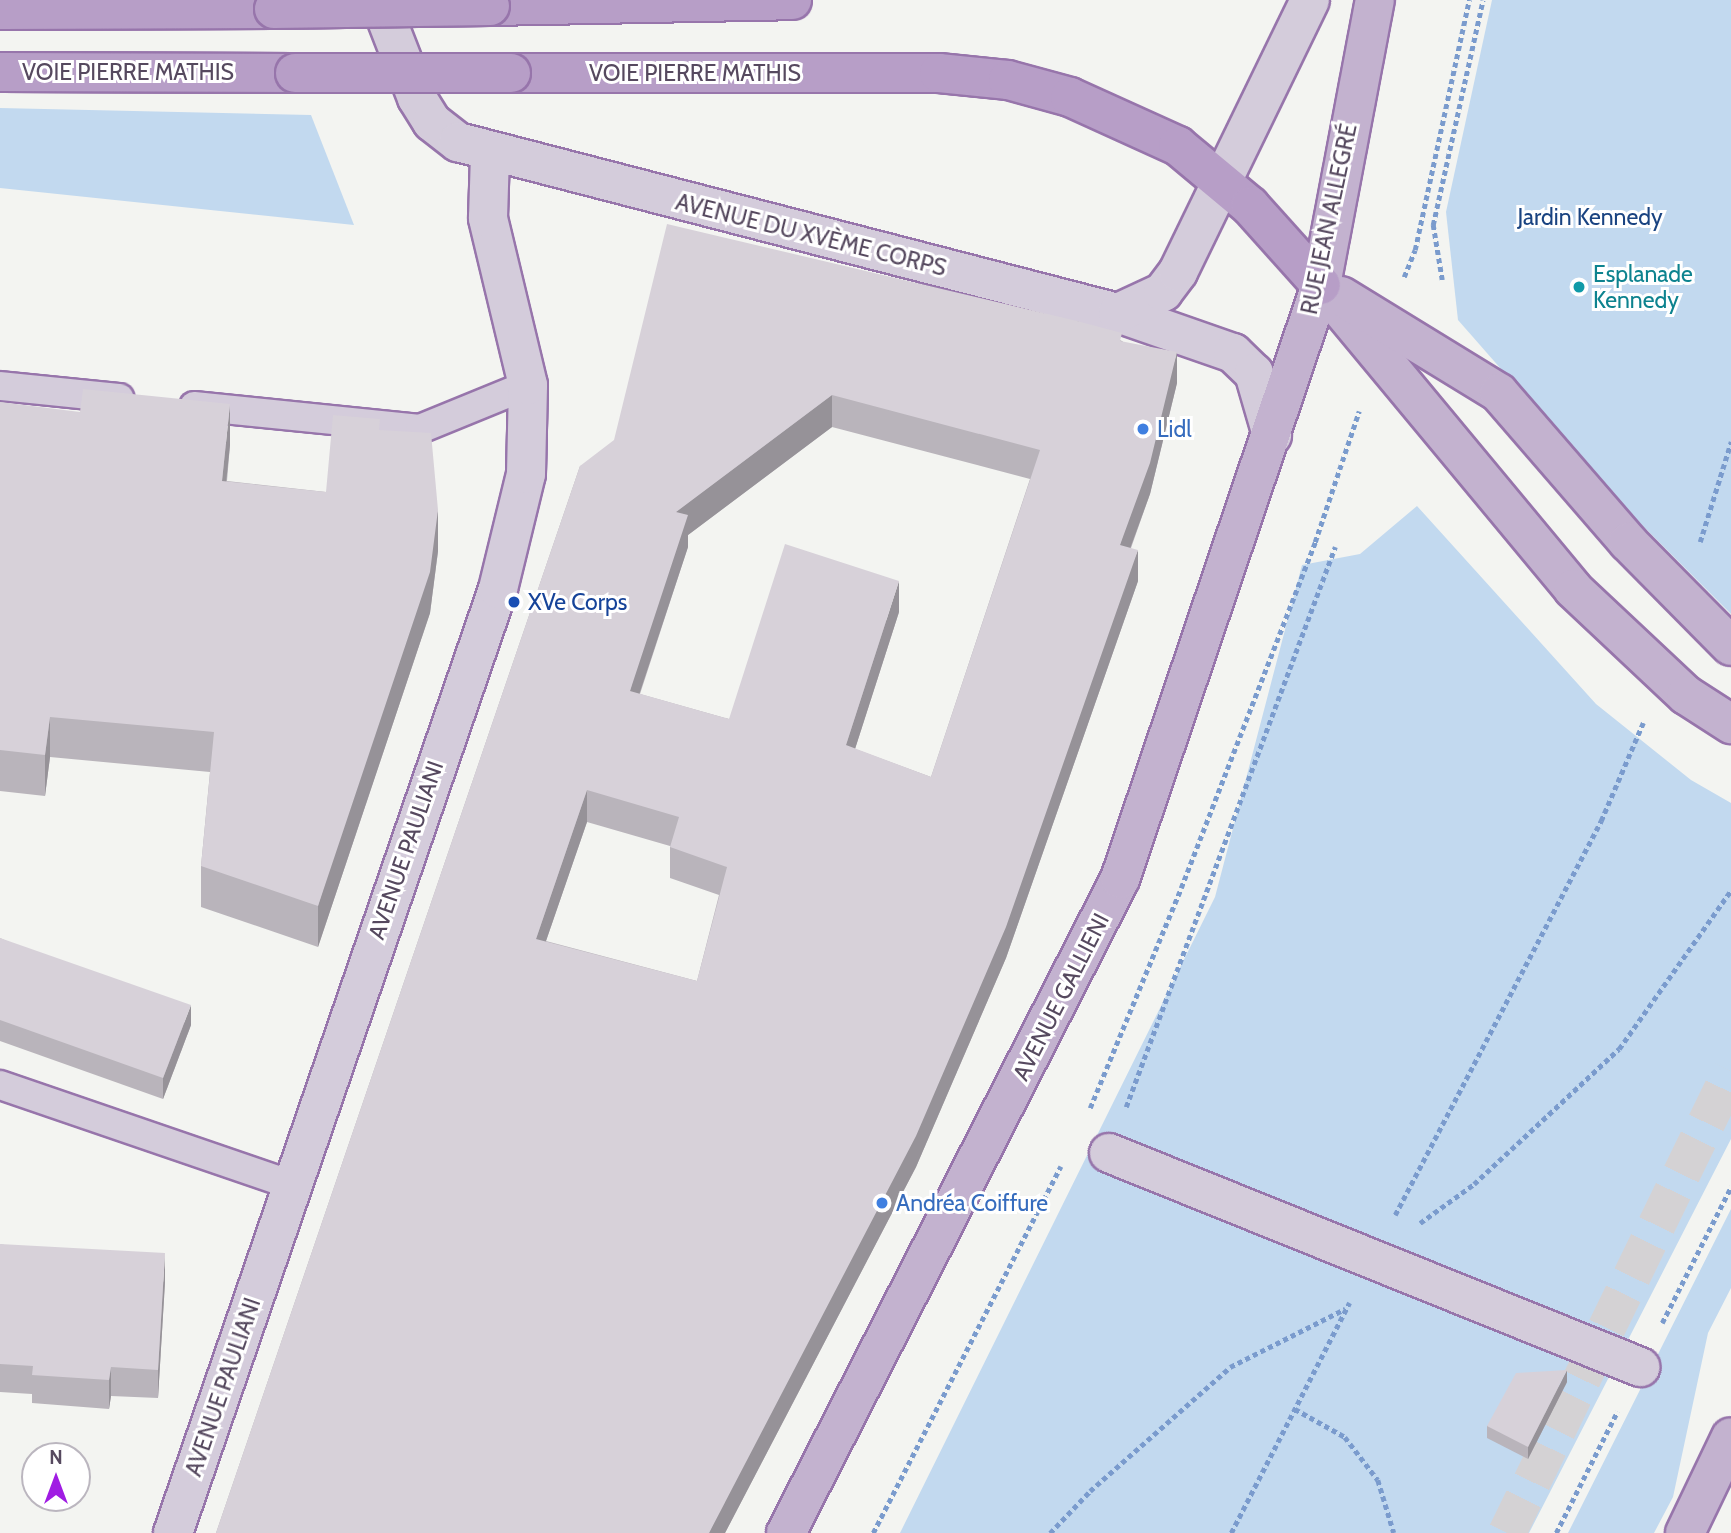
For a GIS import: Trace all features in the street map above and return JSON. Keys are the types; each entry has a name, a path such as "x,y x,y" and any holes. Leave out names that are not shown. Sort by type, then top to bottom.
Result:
{"highway":[{"path":"0,10 274,9 792,0"},
{"name":"VOIE PIERRE MATHIS","path":"0,72 939,72 1008,80 1070,97 1178,146 1220,179 1321,285"}],"main road":[{"name":"RUE JEAN ALLEGRÉ","path":"1272,435 1321,285 1375,0"},
{"path":"1321,285 1389,322 1499,393 1628,542 1731,646"},
{"path":"1321,285 1573,589 1686,695 1731,724"},
{"name":"AVENUE GALLIENI","path":"786,1533 1120,879 1272,435"},
{"path":"1685,1533 1731,1437"}],"street":[{"name":"AVENUE DU XVÈME CORPS","path":"379,0 417,98 432,122 458,142 490,153 1118,313 1233,353 1254,373 1272,435"},
{"path":"1118,313 1163,292 1178,272 1220,179 1310,0"},
{"name":"AVENUE PAULIANI","path":"173,1533 498,589 526,474 528,385 488,218 490,153"},
{"path":"1109,1153 1374,1257 1640,1367"}],"lane":[{"path":"0,386 420,429 528,385"},
{"path":"0,1085 292,1185"}],"path":[{"path":"1389,322 1415,250 1469,0"},
{"path":"1442,280 1433,225 1483,0"},
{"path":"1698,547 1731,442"},
{"path":"1109,1153 1335,547"},
{"path":"1231,1533 1601,821 1648,710"},
{"path":"1374,1257 1474,1184 1619,1049 1731,890"},
{"path":"1050,1533 1090,1491 1230,1367 1347,1308"},
{"path":"1295,1409 1345,1437 1378,1480 1394,1533"}],"green space":[{"name":"Jardin Kennedy","path":"1492,0 1731,0 1731,614 1607,490 1458,320 1446,212"},
{"path":"0,108 311,115 354,225 0,188"},
{"path":"1417,506 1596,704 1691,780 1731,803 1731,1139 1529,1533 900,1533 1215,897 1302,565 1360,554"},
{"path":"1731,1209 1731,1288 1708,1333 1673,1497 1654,1533 1568,1533"}],"building":[{"path":"667,224 1077,321 1122,333 1120,341 1177,352 1150,463 1120,545 1138,550 1006,927 916,1136 709,1533 216,1533 580,466 614,440","holes":["832,395 1040,450 931,777 846,745 899,581 785,544 729,719 630,691 688,515 676,512","587,790 679,817 670,847 727,867 697,981 536,939"]},
{"path":"83,389 230,404 222,481 326,492 333,415 380,419 379,430 431,433 438,510 430,572 318,906 201,866 214,732 50,717 45,755 0,750 0,402 80,412"},
{"path":"0,938 191,1005 163,1078 0,1020"},
{"path":"0,1244 165,1253 158,1370 111,1367 109,1380 32,1375 33,1366 0,1364"},
{"path":"1567,1370 1528,1447 1487,1426 1516,1373"}],"tunnel":[{"path":"1507,1533 1731,1072"}],"place":[{"name":"Esplanade Kennedy","path":"1579,287"},
{"name":"Lidl","path":"1143,429"},
{"name":"XVe Corps","path":"514,602"},
{"name":"Andréa Coiffure","path":"882,1203"}]}
